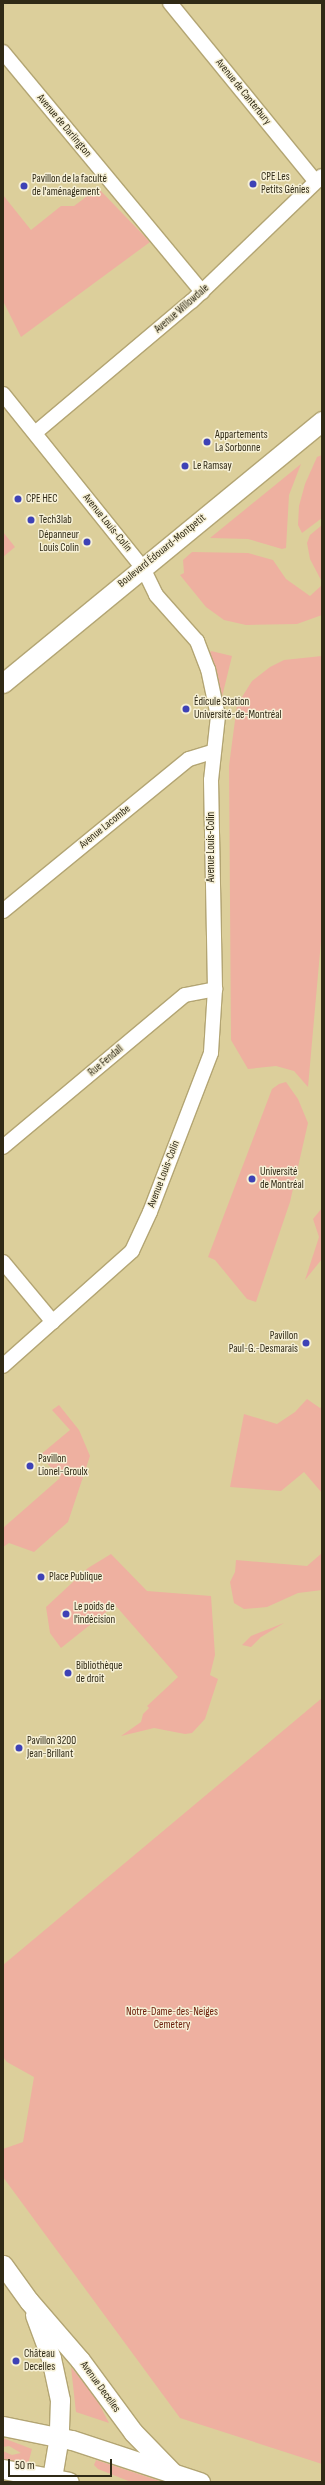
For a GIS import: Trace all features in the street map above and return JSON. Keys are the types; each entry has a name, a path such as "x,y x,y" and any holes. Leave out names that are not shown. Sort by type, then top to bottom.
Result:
{"street":[{"name":"Avenue de Canterbury","path":"170,3 319,178"},
{"name":"Avenue de Darlington","path":"3,52 202,292"},
{"name":"Avenue Willowdale","path":"35,433 202,292 319,178"},
{"name":"Avenue Louis-Colin","path":"3,394 143,568 156,595 197,640 208,669 218,716 212,752 211,866 215,989 211,1053 139,1238 120,1264 3,1366"},
{"name":"Boulevard Édouard-Montpetit","path":"3,683 322,421"},
{"name":"Avenue Lacombe","path":"3,910 189,758 212,752"},
{"name":"Rue Fendall","path":"3,1147 185,995 215,989"},
{"path":"3,1262 53,1322"},
{"name":"Avenue Decelles","path":"3,2265 29,2301 80,2360 138,2438 172,2472"},
{"name":"Avenue Decelles","path":"29,2301 56,2374 60,2400 60,2480"},
{"path":"3,2426 59,2436 200,2482"},
{"path":"3,2470 60,2480"}],"green space":[{"path":"98,188 150,242 21,337 3,301 3,195 31,230 61,206 74,206"},
{"path":"322,455 322,518 302,533 298,525 299,506 305,484 317,457"},
{"path":"301,464 289,495 286,548 282,549 248,539 210,538"},
{"path":"322,525 322,582 310,559 307,543 310,535"},
{"path":"3,532 15,547 3,557"},
{"path":"192,552 248,553 273,560 286,579 310,596 322,585 322,615 297,624 246,625 224,620 206,607 180,575 184,573 183,560"},
{"path":"211,651 232,656 222,697 217,672 209,654"},
{"path":"322,656 322,930 308,1087 294,1071 276,1066 248,1069 231,1040 229,766 237,705 252,681 270,667 284,660"},
{"path":"286,1082 298,1099 308,1123 290,1202 256,1302 247,1299 215,1260 208,1257 272,1089 279,1084"},
{"path":"322,1208 322,1259 305,1280 319,1237 313,1219"},
{"path":"307,1399 320,1408 322,1406 322,1493 304,1472 281,1491 230,1487 244,1414 277,1424 295,1412"},
{"path":"59,1405 79,1430 90,1456 68,1522 34,1552 9,1543 3,1547 3,1528 60,1478 40,1455 70,1430 52,1410"},
{"path":"322,1553 322,1590 298,1593 267,1607 244,1609 234,1603 230,1582 235,1572 236,1560 307,1566"},
{"path":"111,1554 147,1591 211,1596 215,1655 210,1675 218,1679 205,1719 192,1733 185,1734 154,1728 121,1736 141,1722 143,1714 149,1708 147,1706 178,1677 115,1605 61,1648 50,1633 46,1607 88,1568"},
{"path":"284,1623 261,1637 251,1647 242,1645 251,1636"},
{"name":"Notre-Dame-des-Neiges Cemetery","path":"322,1698 322,2464 180,2418 3,2177 3,2149 23,2142 34,2077 7,2062 3,2057 3,1965"},
{"path":"71,2367 96,2398 109,2423 76,2412"},
{"path":"3,2438 32,2449 28,2464 3,2459 3,2451 12,2455 21,2453 9,2446 3,2447"},
{"path":"96,2460 163,2482 131,2482 98,2469 94,2465"}],"place":[{"name":"CPE Les Petits Génies","path":"253,184"},
{"name":"Pavillon de la faculté de l'aménagement","path":"24,186"},
{"name":"Appartements La Sorbonne","path":"207,442"},
{"name":"Le Ramsay","path":"185,466"},
{"name":"CPE HEC","path":"18,499"},
{"name":"Tech3lab","path":"31,520"},
{"name":"Dépanneur Louis Colin","path":"87,542"},
{"name":"Édicule Station Université-de-Montréal","path":"186,709"},
{"name":"Université de Montréal","path":"252,1179"},
{"name":"Pavillon Paul-G.-Desmarais","path":"306,1343"},
{"name":"Pavillon Lionel-Groulx","path":"30,1466"},
{"name":"Place Publique","path":"41,1577"},
{"name":"Le poids de l'indécision","path":"66,1614"},
{"name":"Bibliothèque de droit","path":"68,1673"},
{"name":"Pavillon 3200 Jean-Brillant","path":"19,1748"},
{"name":"Château Decelles","path":"16,2361"}]}
